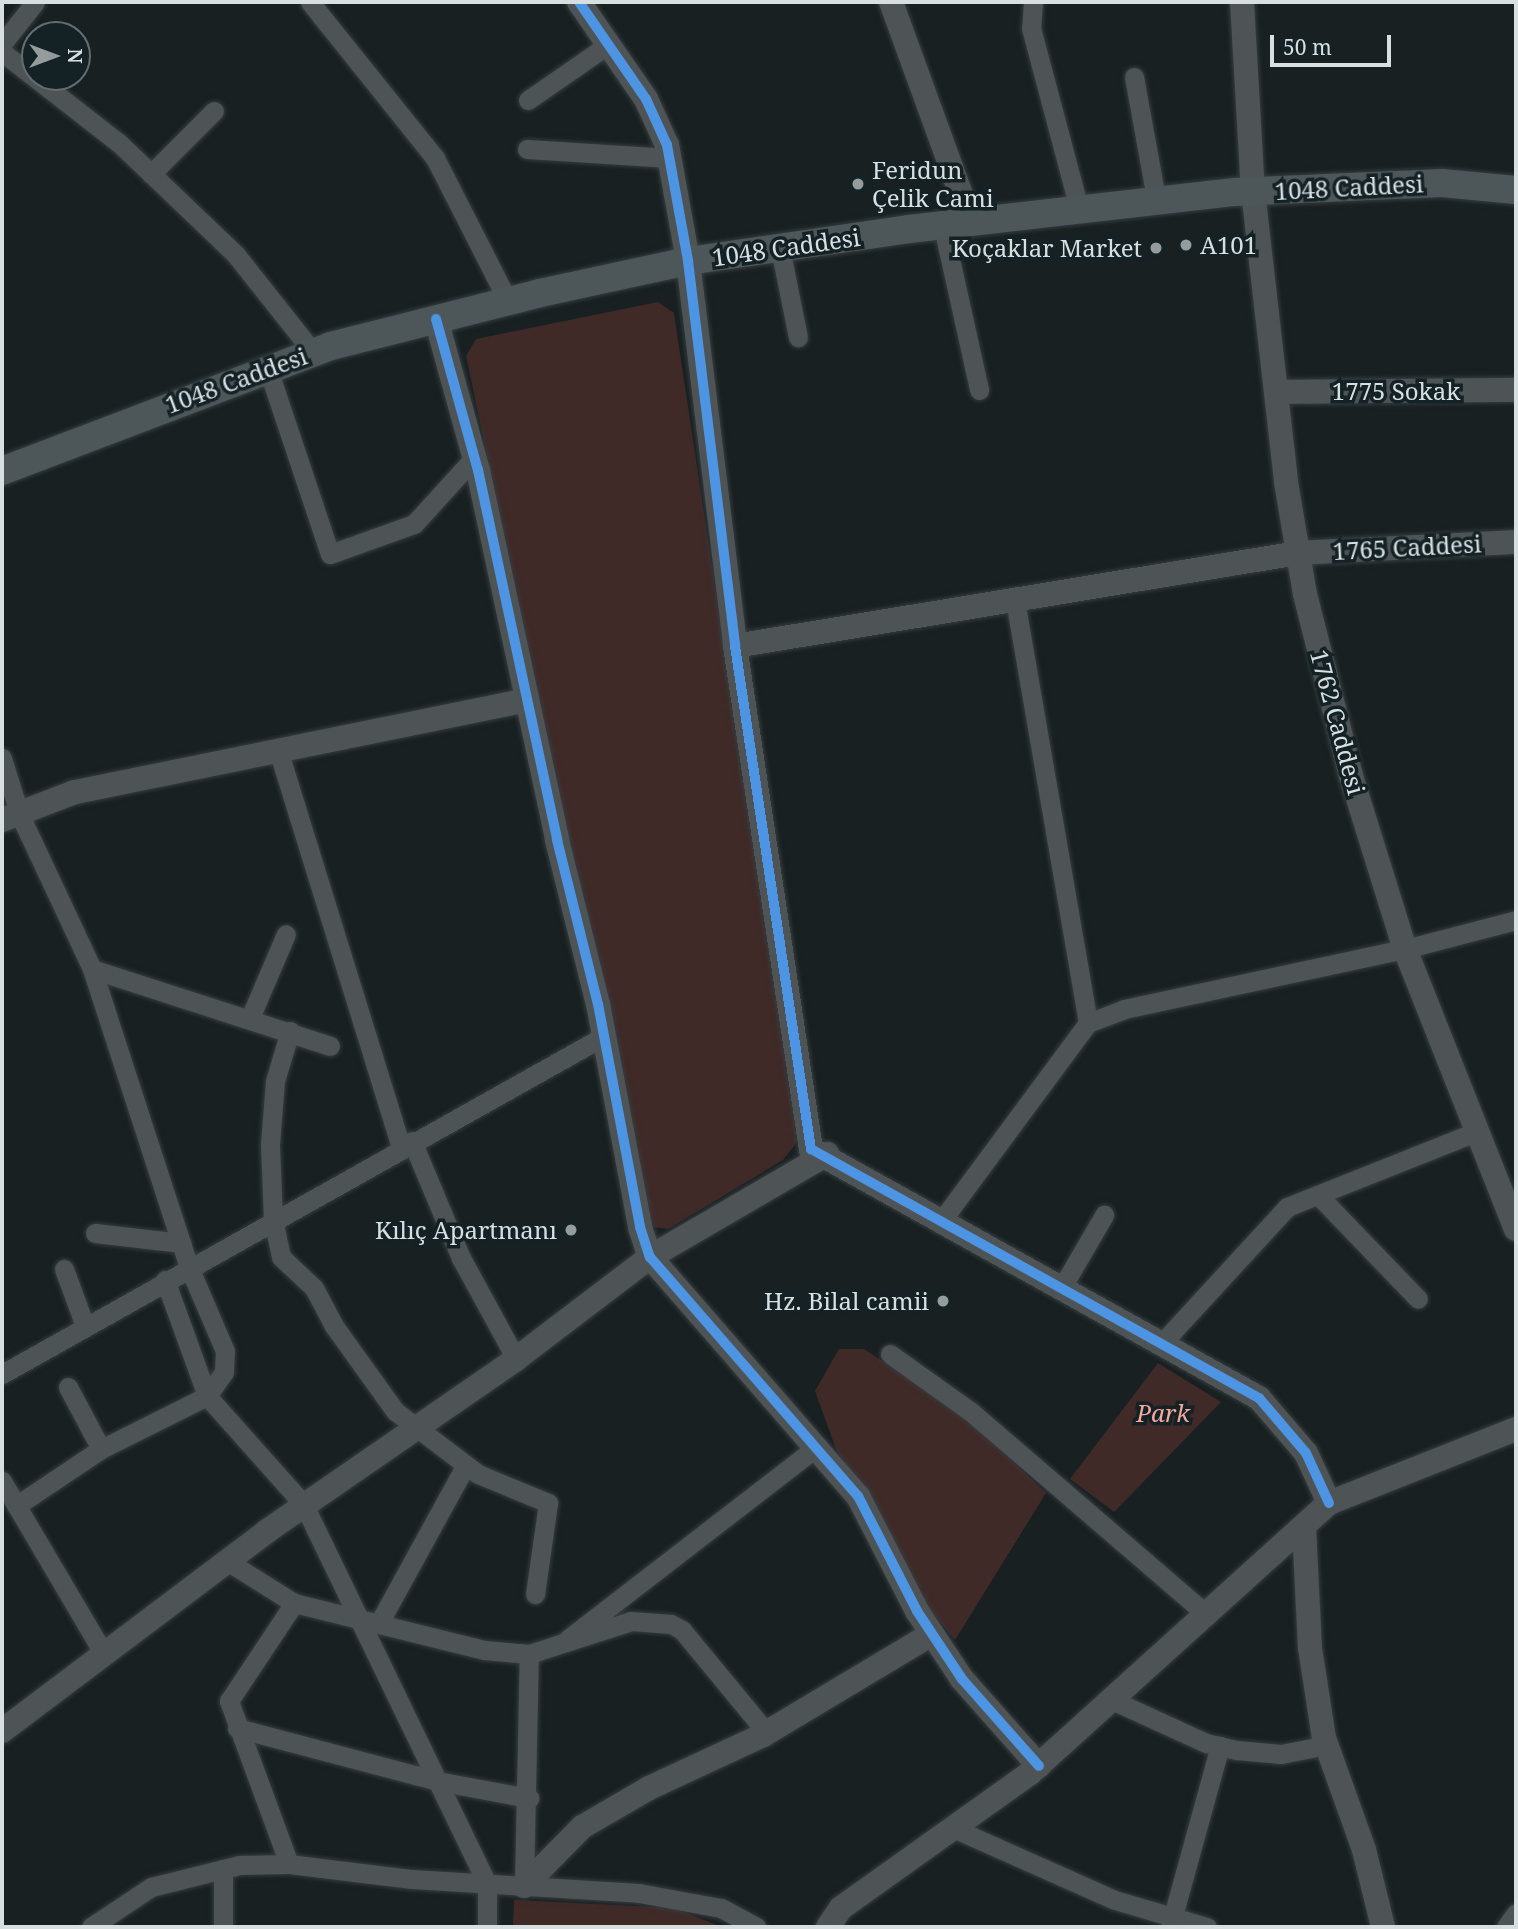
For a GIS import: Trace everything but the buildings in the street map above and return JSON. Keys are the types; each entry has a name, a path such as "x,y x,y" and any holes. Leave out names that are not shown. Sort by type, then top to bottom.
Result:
{"main road":[{"name":"1048 Caddesi","path":"2,471 313,352 508,301 688,261 943,227 1253,191 1442,183 1516,190"}],"street":[{"path":"2,44 36,2"},
{"path":"310,2 435,158 508,301"},
{"path":"579,2 646,99 670,158 688,261 735,646 810,1149 827,1154 1061,1289 1163,1342 1259,1398 1306,1453 1329,1503"},
{"path":"891,2 972,224"},
{"path":"1033,2 1031,28 1080,212"},
{"name":"1762 Caddesi","path":"1240,6 1253,191 1276,392 1298,554 1315,638 1352,776 1405,949 1516,1229"},
{"path":"528,100 609,44"},
{"path":"2,52 119,143 236,255 313,352"},
{"path":"1134,76 1157,203"},
{"path":"152,174 214,111"},
{"path":"527,149 670,158"},
{"path":"943,227 979,390"},
{"path":"780,248 798,337"},
{"path":"436,319 474,458 604,1036 640,1227 650,1256 858,1496 932,1634 962,1679 1039,1766"},
{"path":"268,369 330,554 414,524 474,458"},
{"name":"1775 Sokak","path":"1276,392 1516,390"},
{"name":"1765 Caddesi","path":"735,646 1298,554 1516,542"},
{"path":"1015,600 1088,1023"},
{"path":"10,817 75,792 279,753 527,700"},
{"path":"279,753 406,1144 461,1258 516,1359"},
{"path":"2,758 10,817 92,970 189,1267 225,1352 224,1373 207,1396 101,1449 16,1506"},
{"path":"942,1220 1088,1023 1125,1009 1405,949 1516,920"},
{"path":"250,1018 286,934"},
{"path":"92,970 250,1018 330,1046"},
{"path":"290,1031 275,1081 270,1145 273,1219 281,1257 314,1289 334,1326 395,1411 419,1426 478,1474 548,1503 535,1594"},
{"path":"2,1374 406,1144 604,1036"},
{"path":"1163,1342 1287,1207 1478,1131"},
{"path":"2,1731 303,1505 516,1359 650,1256 827,1154"},
{"path":"1318,1195 1418,1299"},
{"path":"1061,1289 1104,1215"},
{"path":"95,1233 181,1242"},
{"path":"64,1269 85,1326"},
{"path":"165,1280 207,1396 303,1505 487,1884 487,1927"},
{"path":"890,1354 970,1411 1207,1615"},
{"path":"68,1387 101,1449"},
{"path":"828,1927 841,1908 1039,1766 1329,1503 1516,1430"},
{"path":"558,1646 816,1447"},
{"path":"379,1623 466,1465"},
{"path":"2,1481 104,1654"},
{"path":"1304,1526 1310,1648 1326,1745 1363,1850 1383,1927"},
{"path":"227,1561 294,1603 484,1650 529,1654 631,1621 670,1624 682,1630 767,1733"},
{"path":"289,1864 237,1728 229,1700 234,1688 294,1603"},
{"path":"524,1886 582,1827 649,1788 767,1733 932,1634"},
{"path":"524,1886 529,1798 529,1654"},
{"path":"1112,1700 1220,1746 1280,1754 1326,1745"},
{"path":"237,1728 437,1781 529,1798"},
{"path":"1171,1922 1220,1746"},
{"path":"953,1828 1171,1922 1207,1927"},
{"path":"91,1927 151,1887 223,1869 289,1864 487,1884 639,1893 721,1909 756,1927"},
{"path":"223,1869 223,1927"},
{"path":"1506,1927 1516,1913"}],"green space":[{"path":"658,302 674,313 798,1141 783,1160 668,1229 651,1227 466,356 476,339"},
{"path":"839,1349 864,1349 964,1415 1046,1493 955,1640 925,1604 836,1449 815,1391"},
{"name":"Park","path":"1158,1363 1221,1402 1114,1512 1070,1479"},
{"path":"514,1900 674,1908 722,1927 513,1927"}],"cycle path":[{"path":"579,2 646,99 667,145 688,261 735,646 811,1149 1259,1398 1306,1453 1329,1503"},
{"path":"436,319 478,470 557,840 598,1004 640,1227 650,1257 858,1496 917,1611 962,1679 1039,1766"}],"place":[{"name":"Feridun Çelik Cami","path":"858,184"},
{"name":"A101","path":"1186,245"},
{"name":"Koçaklar Market","path":"1156,248"},
{"name":"Kılıç Apartmanı","path":"571,1230"},
{"name":"Hz. Bilal camii","path":"943,1301"}]}
